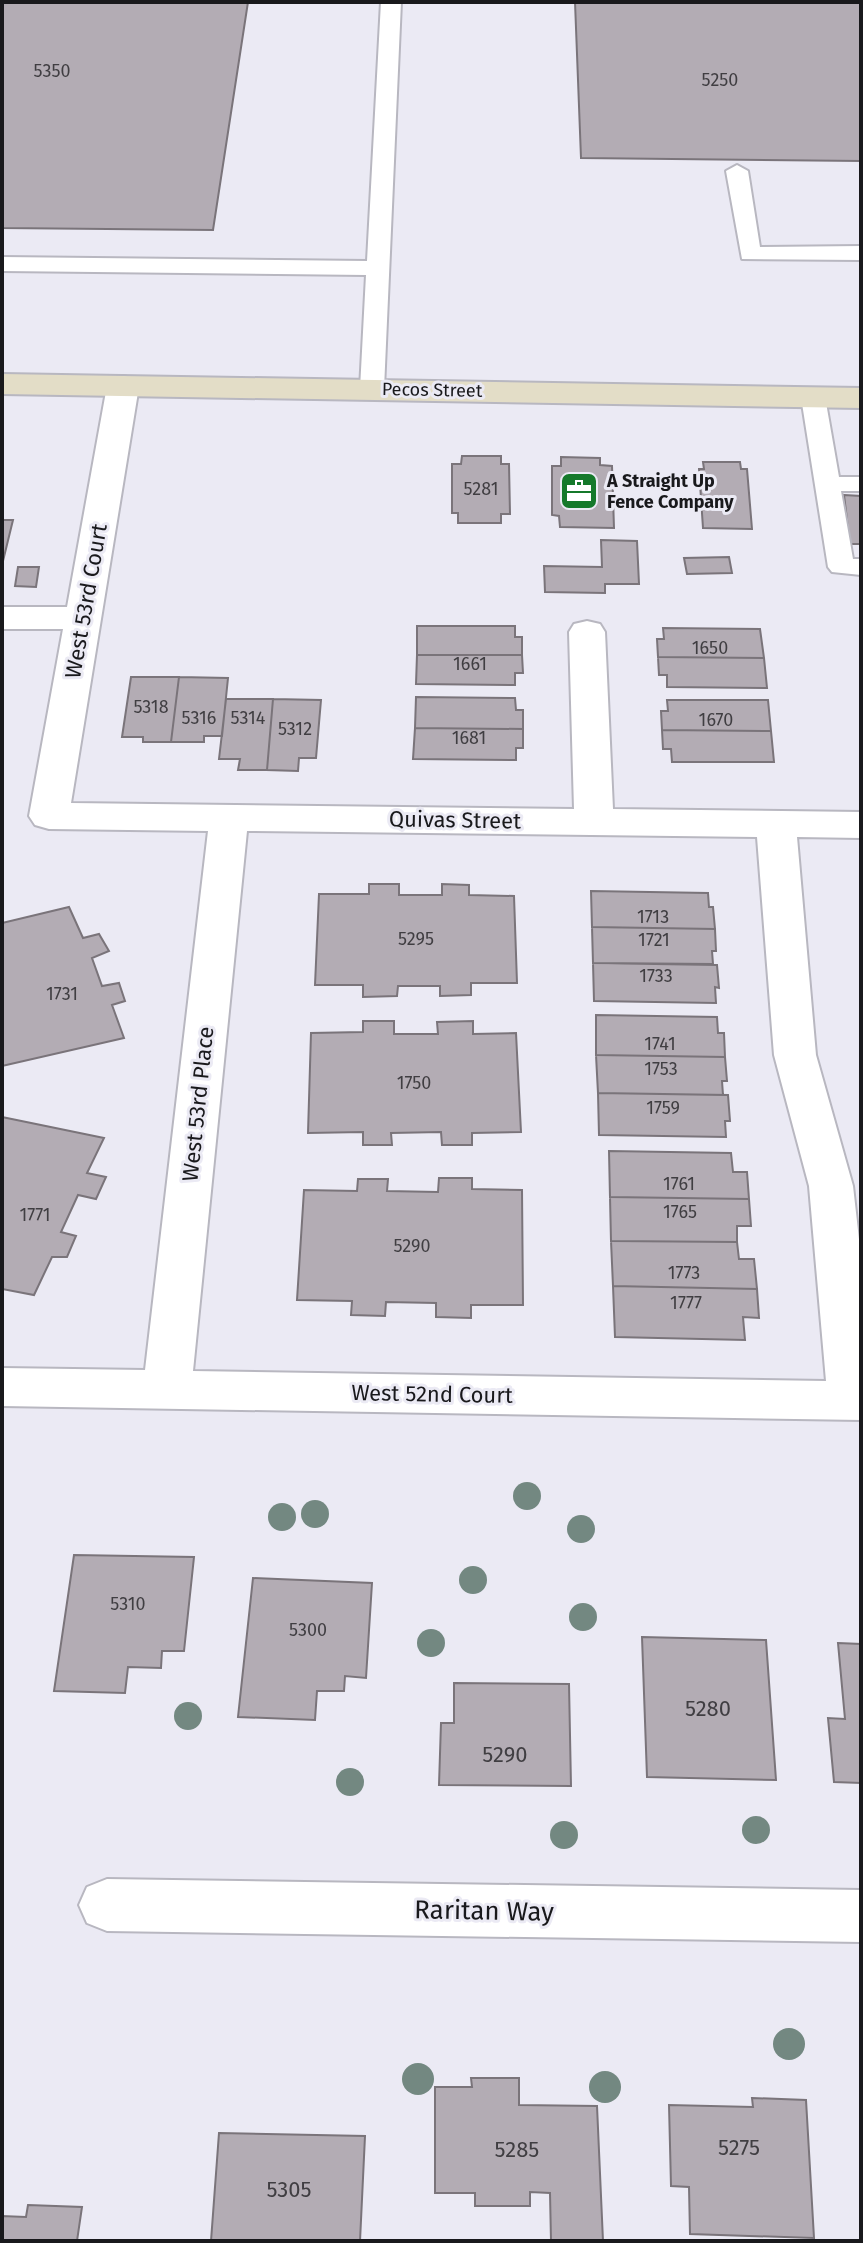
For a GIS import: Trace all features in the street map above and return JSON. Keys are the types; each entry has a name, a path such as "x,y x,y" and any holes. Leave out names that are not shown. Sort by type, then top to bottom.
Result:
{"main road":[{"name":"Pecos Street","path":"2,384 861,398"}],"street":[{"name":"West 53rd Court","path":"49,816 123,386"},
{"path":"2,618 84,618"},
{"path":"587,632 594,822"},
{"name":"Quivas Street","path":"49,816 861,825"},
{"name":"West 53rd Place","path":"167,1390 229,818"},
{"path":"776,824 795,1055 831,1186 856,1401"},
{"name":"West 52nd Court","path":"2,1387 856,1401"},
{"name":"Raritan Way","path":"107,1905 861,1916"}],"lane":[{"path":"372,389 391,2"},
{"path":"737,171 750,254 861,253"},
{"path":"2,264 377,268"},
{"path":"813,397 841,567 861,567"},
{"path":"828,484 861,484"}],"building":[{"path":"2,2 248,2 213,230 2,228"},
{"path":"575,2 861,2 861,161 581,158"},
{"path":"462,456 501,456 501,464 509,464 510,514 501,514 501,523 458,523 458,513 452,513 452,464 461,464"},
{"path":"561,457 600,458 600,465 612,466 614,528 560,527 559,516 552,515 552,466 561,466"},
{"path":"703,462 740,462 741,469 747,469 752,529 703,528 699,469 704,469"},
{"path":"844,495 861,496 861,544 850,544"},
{"path":"2,520 13,520 3,561 2,561"},
{"path":"601,540 637,541 639,584 605,584 605,593 545,592 544,566 602,567"},
{"path":"729,557 732,573 687,574 684,558"},
{"path":"18,567 39,567 36,587 15,586"},
{"path":"417,626 515,626 515,637 522,637 522,655 417,655"},
{"path":"663,628 760,629 764,658 658,657 657,639 664,639"},
{"path":"417,655 522,655 523,673 515,673 515,685 416,684"},
{"path":"658,657 764,658 767,688 667,687 667,675 659,675"},
{"path":"131,677 179,677 171,742 143,742 143,737 122,737"},
{"path":"179,677 228,678 222,736 204,736 204,742 171,742"},
{"path":"416,697 515,698 516,710 523,710 523,729 415,728"},
{"path":"226,699 273,699 267,770 238,770 240,759 219,759"},
{"path":"273,699 321,700 316,758 299,758 298,771 267,770"},
{"path":"667,700 768,700 771,731 662,730 661,711 668,711"},
{"path":"415,728 523,729 523,748 516,748 516,760 413,759"},
{"path":"662,730 771,731 774,762 672,762 671,749 663,749"},
{"path":"369,884 399,884 399,895 442,895 442,884 469,885 469,895 514,896 517,983 471,983 471,995 440,996 440,986 398,986 397,996 363,997 363,985 315,985 319,894 369,894"},
{"path":"591,891 708,893 715,929 592,927"},
{"path":"69,907 83,938 99,934 109,951 92,958 102,986 119,983 125,1001 112,1005 124,1038 2,1066 2,923"},
{"path":"592,927 715,929 713,964 593,963"},
{"path":"593,963 717,965 719,988 715,987 716,1003 594,1001"},
{"path":"596,1015 717,1017 718,1033 724,1033 725,1057 596,1055"},
{"path":"363,1021 394,1021 394,1034 438,1034 437,1022 473,1021 473,1034 516,1033 521,1132 472,1133 472,1145 442,1145 441,1132 391,1133 392,1145 363,1145 363,1132 308,1133 311,1033 363,1032"},
{"path":"596,1055 725,1057 727,1081 722,1081 723,1095 598,1093"},
{"path":"598,1093 728,1095 730,1121 725,1121 726,1137 599,1135"},
{"path":"2,1117 104,1138 87,1173 106,1177 96,1199 78,1195 61,1232 76,1236 67,1257 52,1257 34,1295 2,1289"},
{"path":"609,1151 731,1153 733,1172 747,1172 749,1199 610,1197"},
{"path":"439,1178 472,1178 472,1189 522,1190 523,1305 471,1305 471,1318 436,1317 436,1303 386,1302 385,1316 351,1315 352,1301 297,1300 304,1190 357,1191 358,1179 388,1179 387,1191 438,1192"},
{"path":"610,1197 749,1199 751,1226 737,1226 737,1242 611,1241"},
{"path":"611,1241 737,1242 739,1259 754,1259 757,1289 613,1286"},
{"path":"613,1286 757,1289 759,1318 743,1317 745,1340 615,1337"},
{"path":"74,1555 194,1557 184,1651 162,1651 161,1668 128,1667 125,1693 54,1691"},
{"path":"253,1578 372,1583 366,1678 345,1676 344,1691 317,1691 315,1720 238,1717"},
{"path":"642,1637 766,1640 776,1780 647,1777"},
{"path":"838,1643 861,1644 861,1783 834,1782 828,1718 845,1719"},
{"path":"454,1683 569,1684 571,1786 439,1785 441,1723 454,1723"},
{"path":"471,2078 519,2078 519,2105 597,2106 603,2241 551,2241 550,2193 530,2192 530,2206 475,2206 475,2193 435,2193 435,2087 472,2087"},
{"path":"752,2098 806,2100 814,2238 690,2234 689,2187 671,2186 669,2105 753,2107"},
{"path":"219,2133 365,2136 360,2241 211,2241"},
{"path":"28,2205 82,2207 77,2241 2,2241 2,2216 26,2217"}],"place":[{"name":"A Straight Up Fence Company","path":"579,491"}]}
